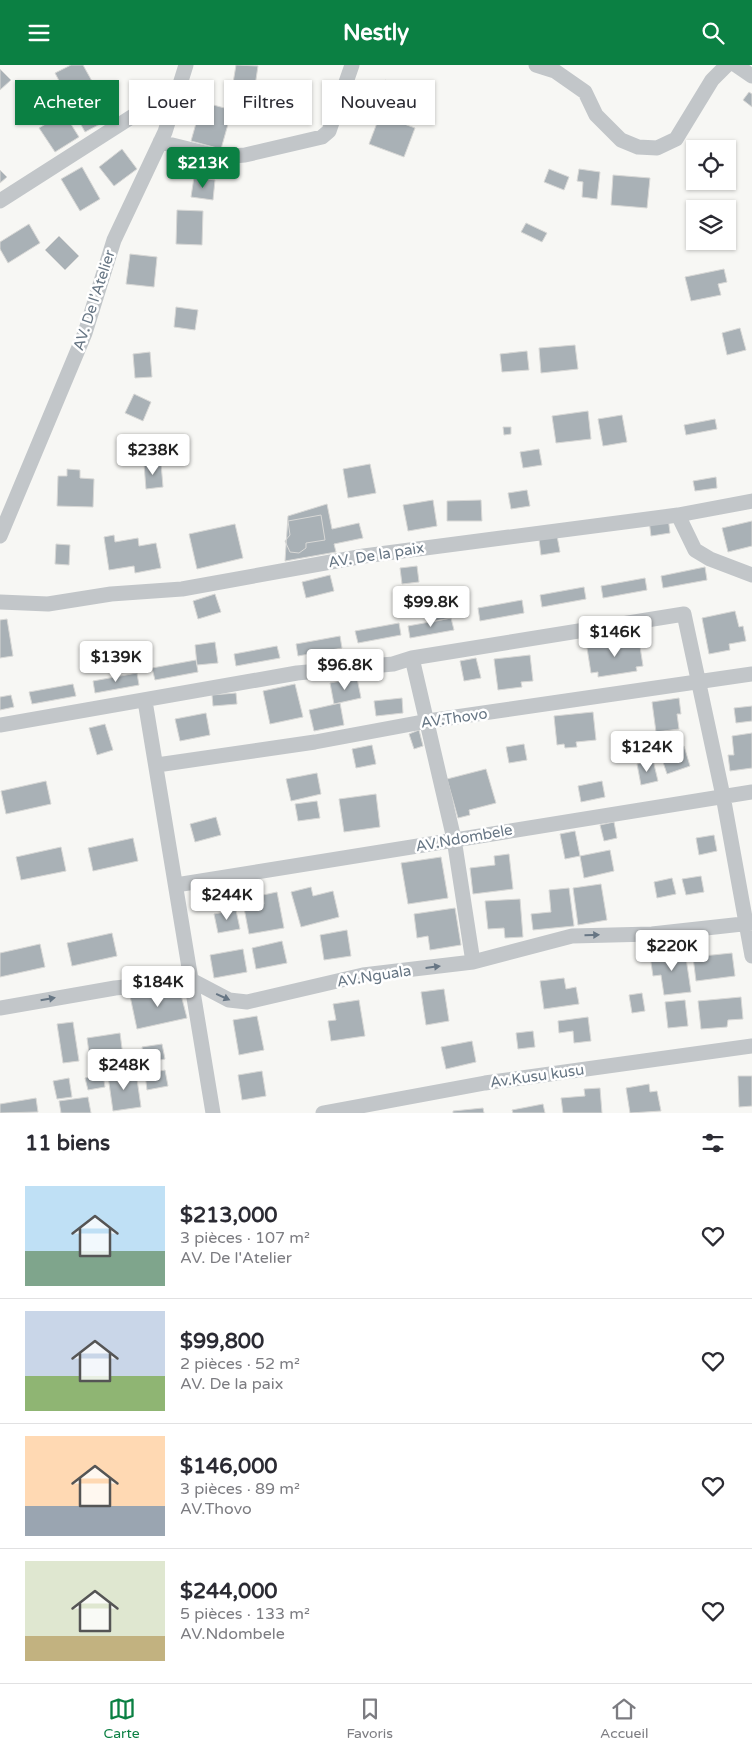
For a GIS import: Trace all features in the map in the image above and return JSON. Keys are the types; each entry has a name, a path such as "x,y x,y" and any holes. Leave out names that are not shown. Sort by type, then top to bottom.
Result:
{"street":[{"name":"AV. De l'Atelier","path":"182,80 186,65"},
{"path":"160,142 221,157 245,155 322,137 329,131 352,65"},
{"path":"536,65 555,71 585,92 596,115 621,140 638,147 657,148 676,139 701,95 712,80 727,65"},
{"path":"736,65 752,76"},
{"path":"0,201 129,119"},
{"name":"AV. De l'Atelier","path":"0,536 85,333 114,240 166,125"},
{"name":"AV. De la paix","path":"0,601 48,604 111,594 182,589 364,556 678,515 752,501"},
{"path":"678,515 695,550 710,559 752,575"},
{"path":"0,725 297,673 393,664 412,658 684,614 749,924 752,956"},
{"path":"412,658 454,839 473,962"},
{"name":"AV.Thovo","path":"157,765 315,742 428,721 752,674"},
{"path":"145,701 213,1113"},
{"name":"AV.Ndombele","path":"176,885 316,864 454,839 752,792"},
{"name":"AV.Nguala","path":"191,981 229,1001 247,1002 363,975 473,962 572,936 652,934 749,924"},
{"path":"0,1008 115,988 191,981"},
{"name":"Av.Kusu kusu","path":"323,1113 485,1083 752,1046"}],"building":[{"path":"71,65 83,65 91,80 59,80 55,73"},
{"path":"236,65 258,66 256,80 234,80"},
{"path":"0,69 11,80 0,90"},
{"path":"749,92 752,94 752,107 743,100"},
{"path":"214,105 224,108 224,125 228,125 221,149 191,141 196,125 214,125"},
{"path":"44,125 72,125 79,137 55,152 39,128"},
{"path":"81,125 98,125 85,132"},
{"path":"376,125 407,125 415,128 404,157 369,144"},
{"path":"122,149 137,169 114,186 99,167"},
{"path":"82,167 100,199 80,211 61,179"},
{"path":"549,169 569,177 564,190 544,182"},
{"path":"579,169 600,172 597,199 582,197 583,182 577,181"},
{"path":"0,170 7,177 0,183"},
{"path":"613,175 650,178 647,208 611,205"},
{"path":"194,177 215,180 213,200 191,197"},
{"path":"177,210 203,211 202,245 176,244"},
{"path":"526,223 547,233 542,242 521,232"},
{"path":"29,224 40,243 8,263 0,249 0,242"},
{"path":"59,236 79,256 65,270 45,250"},
{"path":"130,254 157,257 154,287 126,284"},
{"path":"724,269 727,282 718,284 721,295 691,301 685,277"},
{"path":"176,307 198,310 195,330 174,327"},
{"path":"740,328 746,350 727,355 722,333"},
{"path":"575,345 578,369 541,373 539,348"},
{"path":"527,351 529,370 502,372 500,354"},
{"path":"150,352 152,377 135,378 133,354"},
{"path":"134,394 151,402 143,421 125,413"},
{"path":"588,411 591,439 556,443 552,416"},
{"path":"622,415 627,442 603,446 598,419"},
{"path":"715,419 717,429 686,435 684,425"},
{"path":"503,427 511,427 511,434 504,435"},
{"path":"539,449 542,465 523,468 520,452"},
{"path":"161,463 163,487 146,489 144,464"},
{"path":"370,464 376,493 348,498 343,469"},
{"path":"67,469 80,470 80,478 94,479 93,507 57,506 58,476 67,476"},
{"path":"716,477 717,488 695,491 693,481"},
{"path":"527,490 530,506 511,509 508,493"},
{"path":"433,500 437,526 408,531 403,505"},
{"path":"481,500 482,521 447,521 447,501"},
{"path":"327,504 332,529 359,523 363,538 334,544 336,552 285,561 288,516"},
{"path":"321,515 325,540 306,543 306,548 299,553 290,552 285,541 290,535 288,521"},
{"path":"668,517 670,533 651,536 649,520"},
{"path":"752,521 752,546 728,552 722,528"},
{"path":"235,524 243,558 197,569 189,534"},
{"path":"114,535 115,542 138,538 139,546 156,543 161,568 135,573 134,566 109,570 104,537"},
{"path":"557,536 560,552 541,555 539,539"},
{"path":"56,544 70,545 69,565 55,564"},
{"path":"417,566 419,582 402,584 400,568"},
{"path":"705,567 707,580 663,588 661,576"},
{"path":"330,575 334,591 306,598 302,582"},
{"path":"645,578 647,590 603,598 601,586"},
{"path":"584,587 586,599 542,607 540,595"},
{"path":"432,588 436,603 428,605 424,590"},
{"path":"215,594 221,612 198,619 193,601"},
{"path":"522,600 524,613 480,621 478,608"},
{"path":"448,601 451,618 431,622 428,605"},
{"path":"735,611 739,627 743,626 746,641 729,644 730,650 709,654 702,618"},
{"path":"451,618 454,630 410,638 408,626"},
{"path":"7,619 13,656 0,658 0,620"},
{"path":"399,623 401,635 358,643 355,631"},
{"path":"340,636 342,648 298,656 296,644"},
{"path":"639,640 643,666 636,667 637,671 598,677 598,672 591,673 587,648"},
{"path":"215,642 218,663 197,665 195,645"},
{"path":"277,646 280,658 236,666 234,654"},
{"path":"530,655 533,681 521,682 522,687 498,690 494,659"},
{"path":"476,658 481,678 464,681 460,661"},
{"path":"196,660 198,672 155,680 152,668"},
{"path":"137,673 139,685 95,693 93,681"},
{"path":"357,678 361,698 334,704 330,683"},
{"path":"73,684 76,696 32,704 29,692"},
{"path":"295,684 303,717 270,724 263,691"},
{"path":"236,693 237,704 213,706 212,695"},
{"path":"11,695 14,707 0,710 0,697"},
{"path":"402,698 403,713 376,716 374,701"},
{"path":"679,698 681,714 677,714 679,729 656,732 652,702"},
{"path":"340,703 344,725 314,731 309,710"},
{"path":"752,706 752,721 736,723 734,708"},
{"path":"593,712 596,740 576,742 577,747 565,748 564,744 557,745 554,716"},
{"path":"206,713 210,735 180,741 175,719"},
{"path":"105,724 113,750 97,755 89,728"},
{"path":"419,730 423,746 414,749 409,734"},
{"path":"752,733 752,768 730,771 728,755 734,755 732,736"},
{"path":"524,744 527,760 509,763 506,747"},
{"path":"372,745 376,764 356,768 352,749"},
{"path":"684,746 690,766 667,774 660,753"},
{"path":"653,760 658,781 641,785 637,764"},
{"path":"486,769 496,803 469,810 470,815 458,818 447,779"},
{"path":"317,773 321,794 291,801 286,779"},
{"path":"46,781 51,804 6,814 1,791"},
{"path":"602,781 605,797 581,802 578,786"},
{"path":"376,794 380,827 344,832 339,799"},
{"path":"317,801 320,818 298,821 295,804"},
{"path":"216,817 221,835 195,842 190,824"},
{"path":"614,822 617,838 604,841 600,825"},
{"path":"575,831 580,856 565,859 560,834"},
{"path":"714,835 717,851 699,855 696,838"},
{"path":"133,838 138,861 93,871 88,848"},
{"path":"61,847 66,871 21,880 16,857"},
{"path":"610,850 614,871 584,878 580,856"},
{"path":"509,854 513,889 473,894 470,868 495,865 494,856"},
{"path":"441,857 448,898 408,904 401,863"},
{"path":"701,876 704,892 686,895 682,879"},
{"path":"672,878 676,894 657,898 654,882"},
{"path":"601,884 607,920 578,925 573,888"},
{"path":"311,887 313,896 333,891 339,917 301,927 291,892"},
{"path":"569,888 574,926 533,930 531,914 551,912 549,890"},
{"path":"277,892 284,928 249,934 244,908 264,904 263,895"},
{"path":"520,899 523,937 505,938 504,928 488,929 485,901"},
{"path":"455,908 461,945 430,950 428,936 417,938 414,914"},
{"path":"236,910 240,929 218,933 214,914"},
{"path":"347,930 351,956 324,960 320,935"},
{"path":"112,933 117,956 72,966 67,943"},
{"path":"282,941 287,963 256,969 252,948"},
{"path":"40,944 45,967 0,977 0,953"},
{"path":"243,949 247,972 214,978 210,955"},
{"path":"685,951 691,992 664,995 661,975 653,976 650,956"},
{"path":"732,953 735,976 696,981 693,957"},
{"path":"564,978 566,989 576,987 579,1004 544,1009 540,981"},
{"path":"179,987 187,1018 137,1029 130,996"},
{"path":"444,989 449,1021 426,1025 421,992"},
{"path":"642,993 645,1011 632,1013 629,995"},
{"path":"741,997 743,1019 728,1020 727,1027 701,1029 698,1001"},
{"path":"359,1000 365,1036 331,1041 328,1021 336,1020 333,1004"},
{"path":"685,1000 688,1026 668,1028 665,1002"},
{"path":"257,1016 264,1050 239,1055 233,1020"},
{"path":"588,1017 591,1041 574,1043 573,1031 559,1033 558,1021"},
{"path":"73,1022 79,1061 63,1063 57,1024"},
{"path":"533,1031 535,1047 518,1049 516,1033"},
{"path":"120,1033 123,1056 90,1060 87,1038"},
{"path":"472,1041 476,1062 446,1069 441,1047"},
{"path":"162,1044 165,1059 145,1063 142,1047"},
{"path":"165,1070 168,1086 147,1090 145,1074"},
{"path":"262,1071 266,1096 242,1100 238,1075"},
{"path":"136,1072 141,1107 113,1111 108,1076"},
{"path":"103,1074 105,1087 88,1090 85,1078"},
{"path":"738,1076 752,1076 752,1106 739,1107"},
{"path":"69,1078 72,1097 57,1099 53,1081"},
{"path":"649,1084 650,1092 657,1091 661,1111 630,1113 626,1088"},
{"path":"600,1088 602,1113 563,1113 561,1098 585,1096 584,1089"},
{"path":"88,1097 91,1113 61,1113 59,1101"},
{"path":"36,1098 38,1112 0,1113 0,1104"},
{"path":"543,1104 545,1113 513,1113 512,1110"},
{"path":"483,1108 484,1113 453,1113 453,1111"}]}
